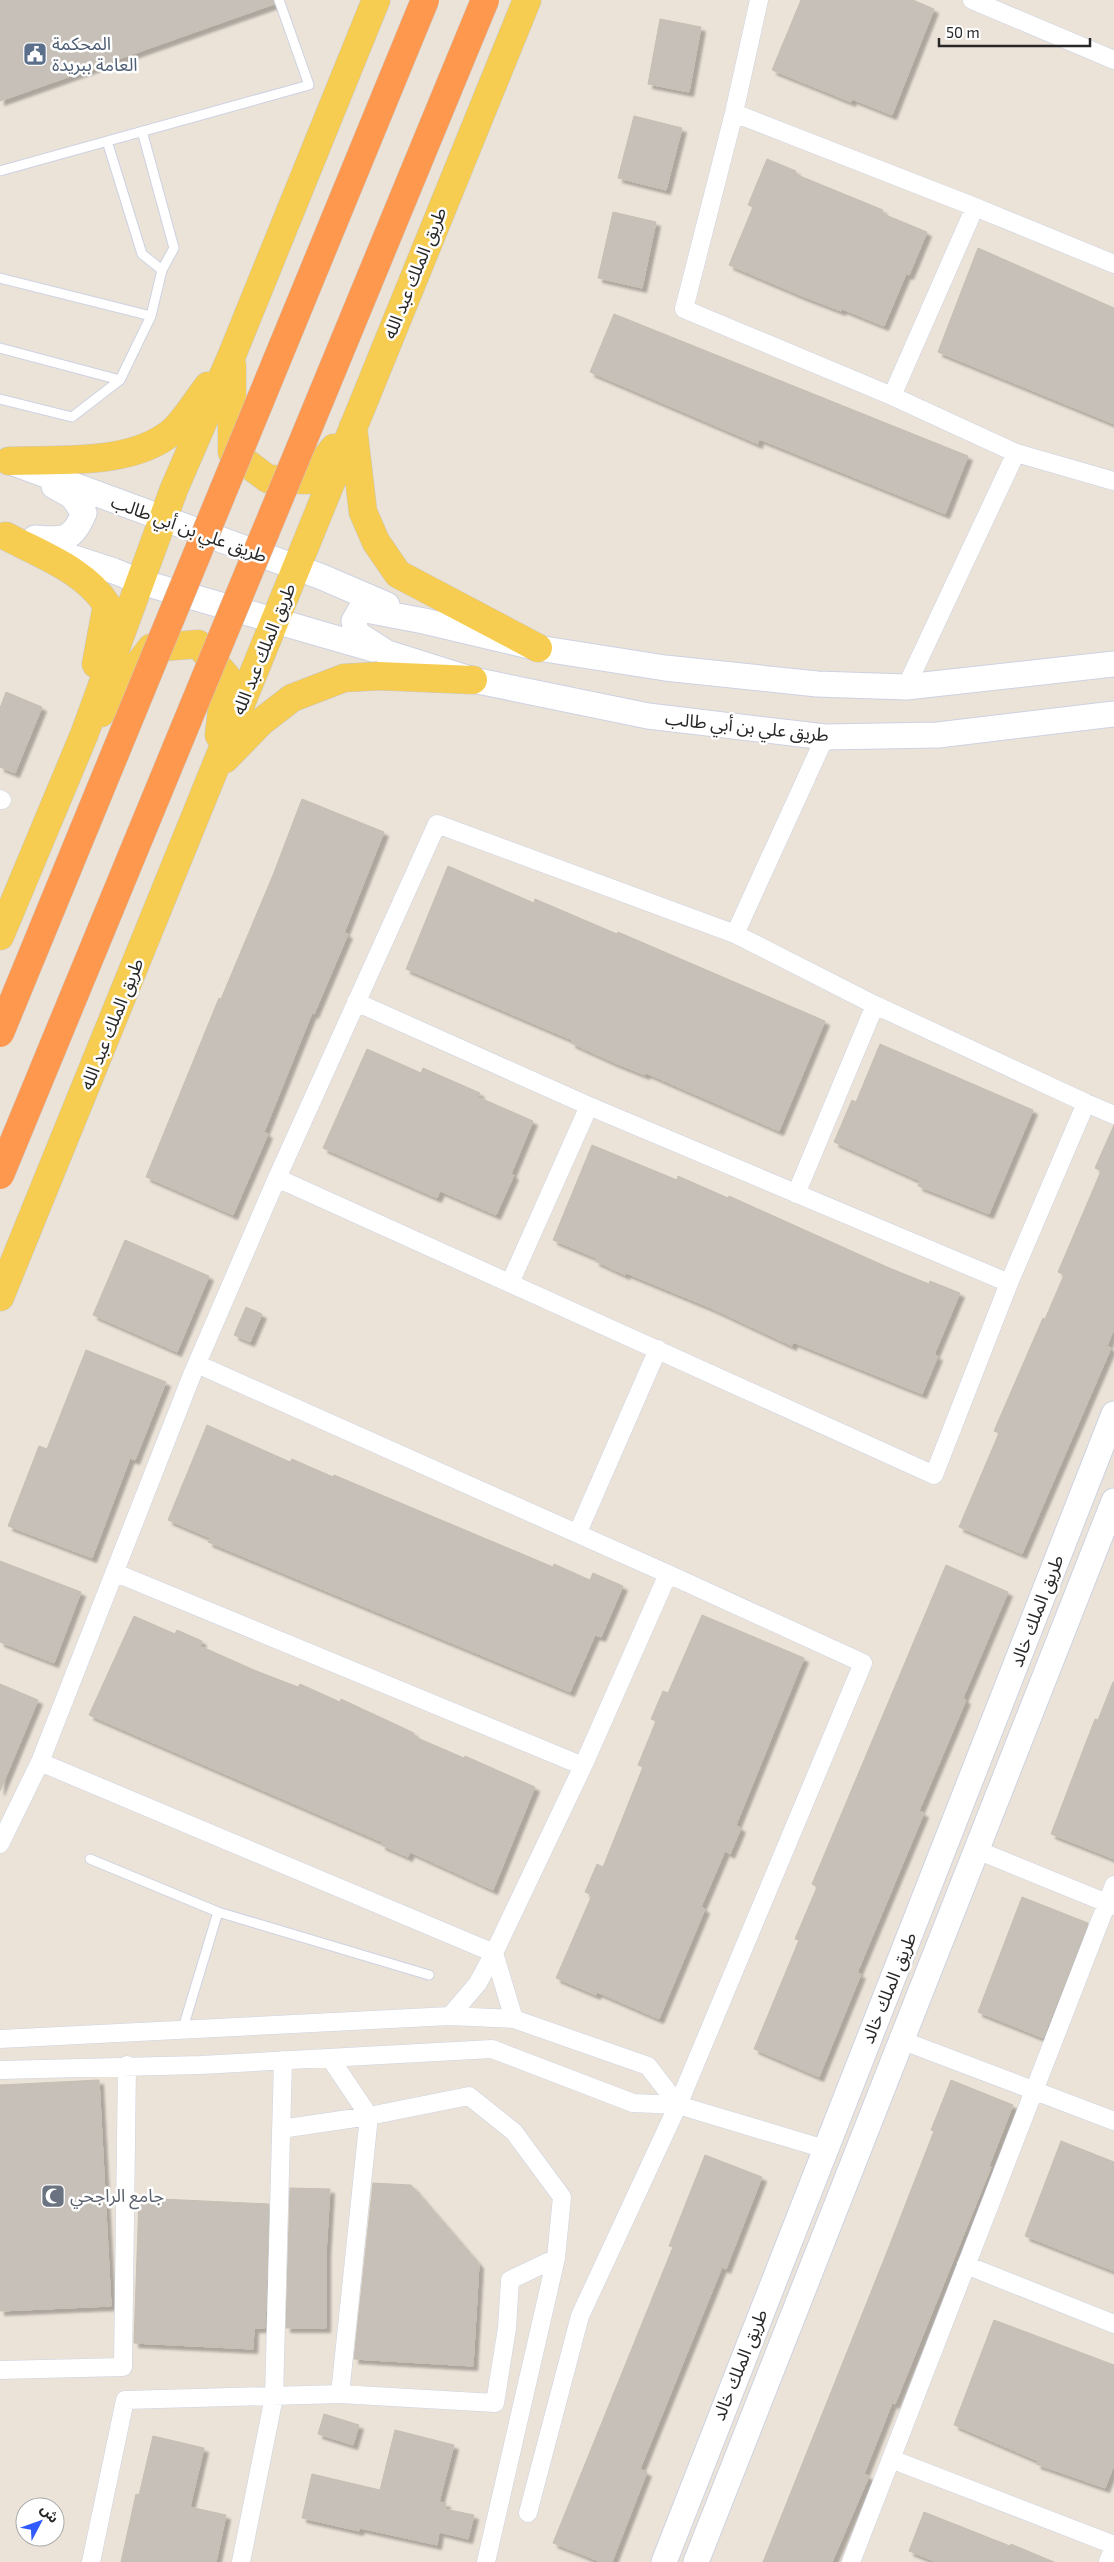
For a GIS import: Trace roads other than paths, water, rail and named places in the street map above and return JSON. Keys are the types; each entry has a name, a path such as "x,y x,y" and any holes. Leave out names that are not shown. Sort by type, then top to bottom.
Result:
{"highway":[{"path":"0,1033 425,0"},
{"path":"0,1175 485,0"}],"main road":[{"path":"0,936 84,735 165,520 174,490 232,355 376,0"},
{"name":"طريق الملك عبد الله","path":"0,1297 216,769 352,424 527,0"},
{"path":"232,355 232,452 268,478 308,480 352,424"},
{"path":"5,460 116,457 152,444 173,431 232,355"},
{"path":"352,424 364,512 376,542 398,574 538,648"},
{"name":"طريق علي بن أبي طالب","path":"5,460 295,568 424,621"},
{"name":"طريق علي بن أبي طالب","path":"3,535 63,540 77,529 84,513 72,496 5,460"},
{"path":"3,535 74,572 99,592 107,605 84,735"},
{"name":"طريق علي بن أبي طالب","path":"3,535 114,571 141,582 276,620 473,680 648,716 825,737 938,735 1114,714"},
{"name":"طريق علي بن أبي طالب","path":"387,653 356,633 354,621 361,609 424,621 538,648 665,668 817,684 906,687 1114,664"},
{"path":"84,735 151,648 198,644 226,676 216,769"},
{"path":"216,769 261,722 292,698 344,678 379,676 473,680"},
{"name":"طريق الملك خالد","path":"664,2562 1114,1414"},
{"name":"طريق الملك خالد","path":"696,2562 1114,1501"}],"street":[{"path":"759,0 734,113 684,310 892,396 1016,453 1114,481"},
{"path":"972,0 1006,7 1114,60"},
{"path":"734,113 975,206 1114,264"},
{"path":"892,396 975,206"},
{"path":"906,687 1016,453"},
{"path":"735,934 825,737"},
{"path":"0,1844 40,1762 197,1364 277,1178 437,824 735,934 875,1005 1114,1115"},
{"path":"356,1002 589,1106 1009,1283"},
{"path":"796,1194 875,1005"},
{"path":"277,1178 658,1348 934,1475 1009,1283 1086,1103"},
{"path":"510,1283 589,1106"},
{"path":"578,1532 658,1348"},
{"path":"197,1364 578,1532 863,1663 678,2105 580,2316 528,2512"},
{"path":"116,1573 583,1766"},
{"path":"450,2016 478,1983 494,1953 583,1766 668,1574"},
{"path":"40,1762 494,1953"},
{"path":"976,1850 1111,1904"},
{"path":"851,2562 1034,2091 1111,1904 1114,1885"},
{"path":"494,1953 514,2019"},
{"path":"0,2039 183,2028 450,2016 514,2019 648,2066 678,2105"},
{"path":"902,2040 1114,2121"},
{"path":"0,2070 127,2065 201,2065 492,2049 633,2103 678,2105 825,2149"},
{"path":"330,2058 368,2116 340,2394"},
{"path":"241,2562 274,2396 283,2060"},
{"path":"0,2370 123,2367 127,2065"},
{"path":"281,2129 368,2116 469,2096 514,2132 562,2197 556,2258 486,2562"},
{"path":"91,2562 126,2400 340,2394 495,2403 507,2328 510,2280 556,2258"},
{"path":"966,2266 1114,2324"},
{"path":"891,2458 1114,2546 1108,2562"}],"lane":[{"path":"0,170 310,85 279,0"},
{"path":"0,399 72,417 120,380 151,316 162,270 174,248 142,131"},
{"path":"107,141 142,254 162,270"},
{"path":"0,278 151,316"},
{"path":"0,348 120,380"},
{"path":"90,1859 218,1912 429,1975"},
{"path":"183,2028 218,1912"}],"place":[{"name":"المحكمة العامة ببريدة","path":"35,54"},
{"name":"جامع الراجحي","path":"53,2196"}]}
